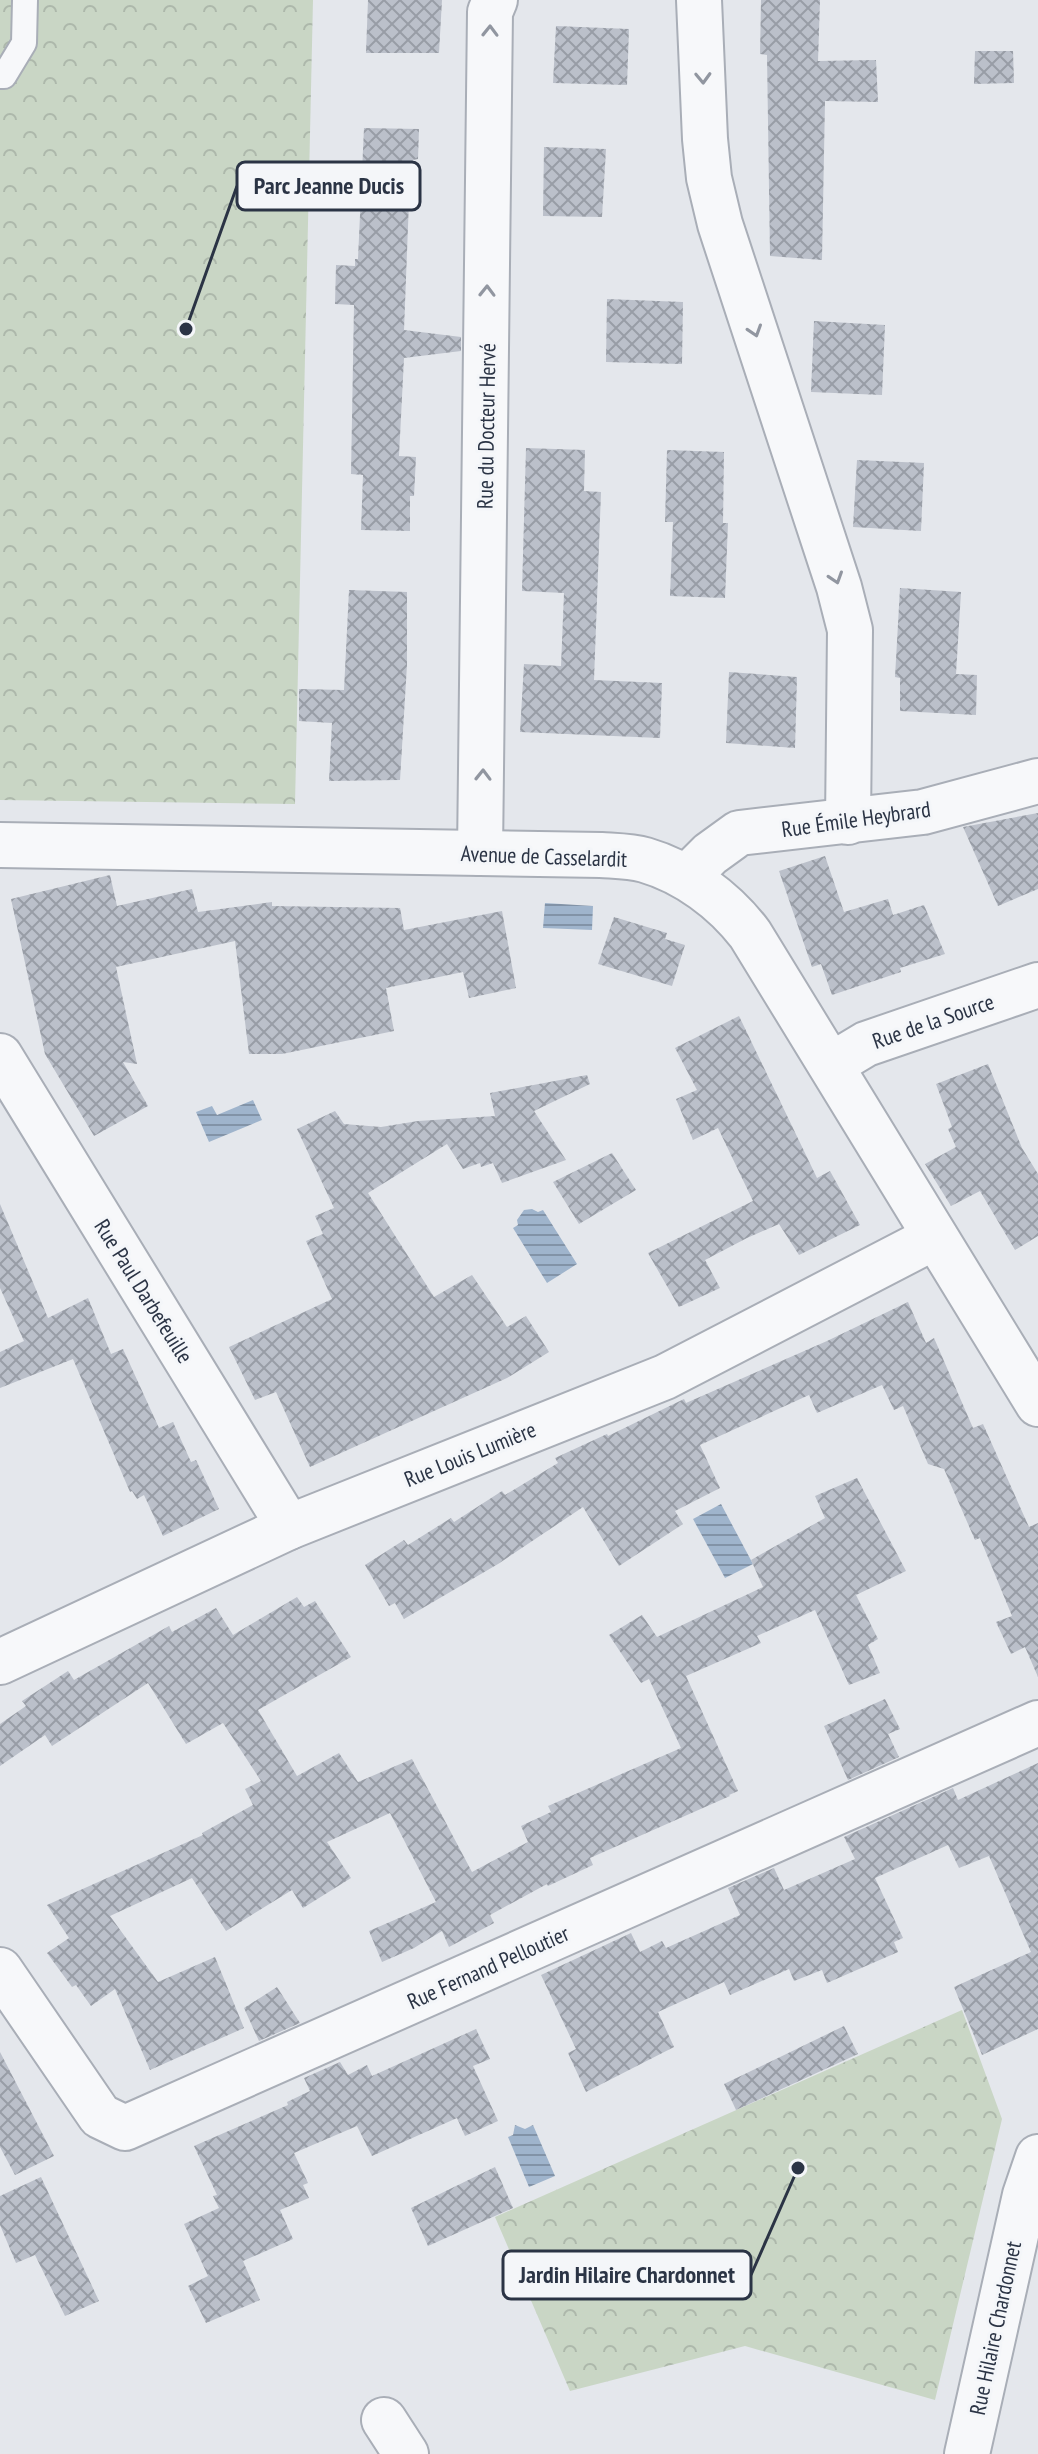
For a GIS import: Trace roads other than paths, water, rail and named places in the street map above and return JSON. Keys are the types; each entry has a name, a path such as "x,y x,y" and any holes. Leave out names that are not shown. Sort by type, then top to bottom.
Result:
{"street":[{"name":"Rue du Docteur Hervé","path":"480,853 490,12 495,0"},
{"path":"699,0 705,139 709,178 720,224 839,587 850,630 848,822"},
{"name":"Rue Émile Heybrard","path":"687,877 710,854 739,833 923,812 1038,781"},
{"name":"Avenue de Casselardit","path":"0,845 601,855 643,859 687,877 733,912 750,934 1038,1404"},
{"name":"Rue de la Source","path":"831,1065 866,1044 1038,985"},
{"name":"Rue Paul Darbefeuille","path":"0,1056 289,1527"},
{"name":"Rue Louis Lumière","path":"0,1662 289,1527 665,1377 935,1237"},
{"name":"Rue Fernand Pelloutier","path":"0,1970 100,2116 125,2128 1038,1723"},
{"name":"Rue Hilaire Chardonnet","path":"967,2454 1025,2195 1038,2157"}],"lane":[{"path":"0,76 4,76 24,43 25,0"}],"water":[{"path":"545,903 593,906 592,930 543,928"},
{"path":"253,1100 262,1120 209,1142 196,1112 212,1106 217,1115"},
{"path":"524,1210 538,1212 543,1210 577,1264 547,1283 513,1228 518,1225 517,1220"},
{"path":"721,1504 753,1564 725,1578 693,1519"},
{"path":"515,2125 525,2129 533,2125 555,2176 529,2187 508,2137 513,2135"}],"place":[{"name":"Parc Jeanne Ducis","path":"186,329"},
{"name":"Jardin Hilaire Chardonnet","path":"798,2168"}]}
